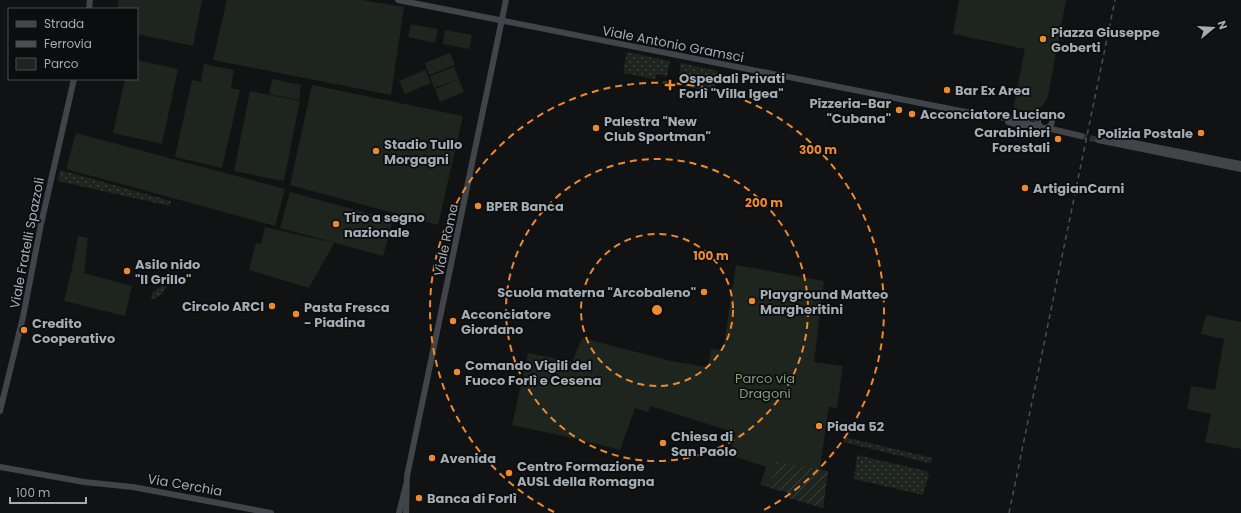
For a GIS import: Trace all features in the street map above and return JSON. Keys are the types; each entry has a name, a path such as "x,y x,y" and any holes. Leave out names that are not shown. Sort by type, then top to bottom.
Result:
{"main road":[{"name":"Viale Antonio Gramsci","path":"398,0 981,115 1021,125 1039,125"},
{"name":"Viale Roma","path":"399,513 407,483 506,0"},
{"name":"Viale Fratelli Spazzoli","path":"0,411 23,317 41,224 74,80"},
{"path":"1050,126 1052,119 1050,115 1045,114 1040,117 1039,125 1043,128 1050,126 1081,136"},
{"name":"Viale Antonio Gramsci","path":"981,115 1022,120 1040,117"},
{"path":"1241,164 1122,141 1098,140 1241,169"},
{"name":"Via Cerchia","path":"0,467 84,482 148,490 271,513"},
{"name":"Viale Roma","path":"406,513 407,483"}],"green space":[{"path":"119,0 202,0 193,46 138,34 138,8 117,8"},
{"path":"227,0 362,0 404,7 391,95 213,60"},
{"path":"959,0 1066,0 1048,96 1042,106 1034,112 1012,115 1025,49 953,34"},
{"path":"411,24 438,29 435,43 408,37"},
{"path":"445,30 472,35 469,49 443,44"},
{"path":"627,52 670,61 667,76 656,74 655,79 623,73"},
{"path":"450,53 455,65 429,75 425,63"},
{"path":"138,60 178,69 162,144 113,133 125,80 138,80"},
{"path":"681,63 718,71 714,92 685,86 686,80 678,79"},
{"path":"204,64 234,70 231,88 240,90 222,168 175,157 192,80 201,82"},
{"path":"454,67 459,79 434,88 430,76"},
{"path":"425,70 431,83 405,94 399,81"},
{"path":"272,79 301,85 299,100 269,94"},
{"path":"459,79 464,92 440,102 435,89"},
{"name":"Stadio Tullo Morgagni","path":"312,85 463,116 438,225 290,185"},
{"path":"250,91 300,101 284,181 234,171"},
{"path":"76,133 285,189 275,226 66,169"},
{"path":"60,170 171,201 170,206 58,181"},
{"name":"Tiro a segno nazionale","path":"290,192 393,220 383,256 280,228"},
{"path":"265,227 334,243 309,288 249,270 256,243 261,244"},
{"path":"78,236 88,238 84,273 132,286 125,316 64,301"},
{"name":"Parco via Dragoni","path":"736,265 824,281 814,362 843,366 837,408 829,407 828,411 820,469 828,471 823,508 789,498 789,493 760,485 766,467 729,455 736,433 651,406 648,412 635,408 620,450 512,425 528,353 572,362 582,338 671,361 708,367 711,349 723,350"},
{"path":"162,285 167,287 161,295 151,300 152,293"},
{"path":"1206,315 1241,322 1241,449 1205,442 1211,414 1187,409 1191,386 1215,390 1224,339 1201,334"},
{"path":"844,437 933,458 929,463 843,442"},
{"path":"857,455 926,471 929,475 923,495 854,479"},
{"path":"776,462 828,471 823,508 789,498 789,493 769,488"}],"tunnel":[{"path":"1081,136 1098,140"}],"railway":[{"path":"1009,513 1115,0"}],"place":[{"name":"Piazza Giuseppe Goberti","path":"1043,39"},
{"name":"Ospedali Privati Forlì \"Villa Igea\"","path":"670,85"},
{"name":"Bar Ex Area","path":"947,90"},
{"name":"Pizzeria-Bar \"Cubana\"","path":"899,110"},
{"name":"Acconciatore Luciano","path":"912,114"},
{"name":"Palestra \"New Club Sportman\"","path":"596,128"},
{"name":"Polizia Postale","path":"1201,133"},
{"name":"Carabinieri Forestali","path":"1058,139"},
{"name":"Stadio Tullo Morgagni","path":"376,151"},
{"name":"ArtigianCarni","path":"1025,188"},
{"name":"BPER Banca","path":"478,206"},
{"name":"Tiro a segno nazionale","path":"336,224"},
{"name":"Asilo nido \"Il Grillo\"","path":"127,271"},
{"name":"Scuola materna \"Arcobaleno\"","path":"704,292"},
{"name":"Playground Matteo Margheritini","path":"752,301"},
{"name":"Circolo ARCI","path":"272,306"},
{"name":"Pasta Fresca - Piadina","path":"296,314"},
{"name":"Acconciatore Giordano","path":"453,321"},
{"name":"Credito Cooperativo","path":"24,330"},
{"name":"Comando Vigili del Fuoco Forlì e Cesena","path":"457,372"},
{"name":"Piada 52","path":"819,426"},
{"name":"Chiesa di San Paolo","path":"663,443"},
{"name":"Avenida","path":"432,458"},
{"name":"Centro Formazione AUSL della Romagna","path":"509,473"},
{"name":"Banca di Forlì","path":"419,498"}]}
